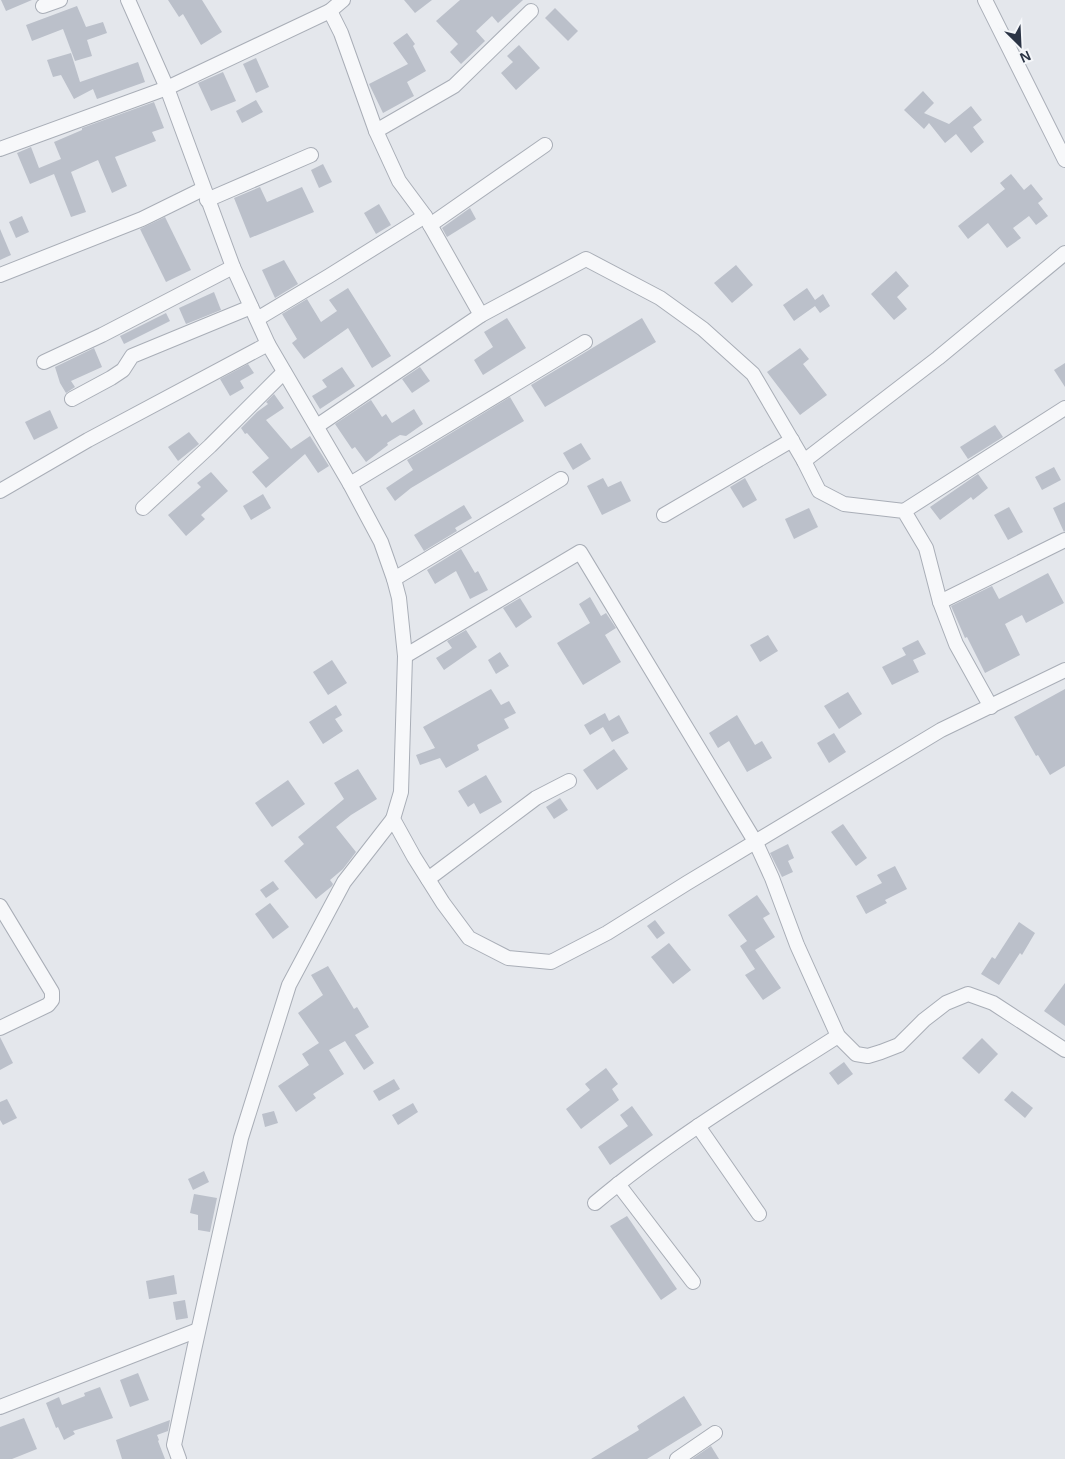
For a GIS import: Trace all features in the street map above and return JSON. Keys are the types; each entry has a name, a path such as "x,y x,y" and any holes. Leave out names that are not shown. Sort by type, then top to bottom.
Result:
{"street":[{"path":"43,6 60,0"},
{"path":"0,149 167,88 330,11 343,0"},
{"path":"985,0 1065,160"},
{"path":"133,2 233,267 268,344 317,426 381,542 399,598 405,656 401,792 393,819 344,882 289,985 241,1138 174,1445 179,1459"},
{"path":"330,11 341,33 376,131 399,181 428,220 481,315"},
{"path":"376,131 454,86 531,11"},
{"path":"72,398 123,370 132,356 254,313 329,276 428,220 545,145"},
{"path":"0,275 205,194 312,155"},
{"path":"804,460 938,358 1065,253"},
{"path":"317,426 481,315 586,259 660,298 703,329 753,374 804,460 819,491 844,504 904,511 1065,408"},
{"path":"44,362 102,335 233,267"},
{"path":"350,484 585,342"},
{"path":"0,491 88,440 268,344"},
{"path":"143,508 210,446 284,372"},
{"path":"664,515 792,440"},
{"path":"394,579 561,479"},
{"path":"904,511 926,548 940,602 956,644 991,707"},
{"path":"940,602 1065,540"},
{"path":"405,656 580,552 756,843 772,878 797,945 838,1036 856,1054 868,1056 881,1052 899,1044 924,1020 946,1003 968,994 993,1003 1065,1050"},
{"path":"393,819 443,903 469,938 508,958 551,962 607,933 941,730 1065,670"},
{"path":"428,879 536,798 569,780"},
{"path":"0,906 52,992 52,1000 48,1005 0,1028"},
{"path":"595,1203 698,1126 838,1036"},
{"path":"698,1126 758,1214"},
{"path":"618,1184 693,1282"},
{"path":"0,1407 198,1330"},
{"path":"677,1459 715,1433"}],"building":[{"path":"1,0 32,0 6,11"},
{"path":"168,0 202,0 222,32 201,45 183,14 179,17"},
{"path":"404,0 432,0 415,13"},
{"path":"460,0 523,0 498,23 492,16 476,31 485,41 461,64 450,52 458,44 436,21"},
{"path":"77,6 86,27 103,22 107,33 87,40 92,56 75,61 63,29 32,41 26,25"},
{"path":"555,8 578,31 568,41 545,18"},
{"path":"407,33 415,44 413,46 426,71 407,82 414,96 383,113 369,84 408,64 393,43"},
{"path":"519,45 540,68 516,90 501,73 513,62 507,56"},
{"path":"71,53 80,82 138,62 145,82 97,99 93,89 74,99 61,75 53,77 47,60"},
{"path":"256,58 269,87 256,93 243,64"},
{"path":"223,72 236,101 211,111 198,83"},
{"path":"923,91 934,103 924,113 949,124 971,106 982,120 973,127 984,142 971,153 956,134 945,143 929,123 924,129 904,110"},
{"path":"256,100 263,112 242,123 236,111"},
{"path":"154,102 164,128 152,132 156,141 115,157 127,186 112,193 98,160 71,172 86,212 71,217 54,174 30,184 17,153 31,147 39,168 61,159 54,142 82,130 82,128"},
{"path":"323,164 332,182 319,188 311,170"},
{"path":"1011,174 1024,190 1031,184 1043,199 1038,203 1048,216 1036,225 1029,216 1013,228 1021,238 1007,248 988,223 968,239 958,226 1005,189 1000,183"},
{"path":"260,187 267,202 302,187 314,212 250,238 234,198"},
{"path":"379,204 391,225 376,234 364,213"},
{"path":"470,208 476,219 447,237 442,228"},
{"path":"22,216 29,232 16,238 9,222"},
{"path":"165,217 191,270 166,282 140,229"},
{"path":"0,229 11,255 0,260"},
{"path":"284,260 298,284 275,298 262,270"},
{"path":"736,265 753,285 732,303 714,283"},
{"path":"896,271 909,286 897,297 907,309 894,320 871,294"},
{"path":"348,288 391,356 372,368 348,328 304,359 292,343 297,339 282,314 307,299 321,322 337,311 329,300"},
{"path":"807,288 815,300 823,294 830,306 820,313 815,306 794,321 783,305"},
{"path":"214,292 221,310 186,324 179,308"},
{"path":"166,313 170,321 124,344 120,336"},
{"path":"507,318 526,348 483,375 474,360 493,347 484,332"},
{"path":"642,318 656,342 545,407 531,385"},
{"path":"94,348 102,367 71,381 75,387 66,393 60,383 55,367"},
{"path":"800,348 809,359 803,364 827,395 800,415 767,372"},
{"path":"1065,363 1065,387 1054,370"},
{"path":"248,364 254,373 240,381 244,388 230,396 220,379"},
{"path":"342,367 355,386 320,409 312,396 327,387 322,380"},
{"path":"420,367 430,381 412,393 402,379"},
{"path":"274,394 284,408 266,420 291,449 310,436 329,466 318,473 305,454 266,488 252,472 269,458 241,428 268,404 266,402"},
{"path":"510,397 524,421 411,488 395,501 386,488 413,470 407,460"},
{"path":"371,400 382,417 386,414 392,423 414,409 423,424 406,436 400,435 387,443 388,445 366,462 355,447 352,449 335,424"},
{"path":"50,410 58,428 34,440 25,422"},
{"path":"995,425 1003,437 968,459 960,447"},
{"path":"189,432 199,444 178,461 168,447"},
{"path":"581,443 591,459 573,470 563,453"},
{"path":"1054,467 1061,480 1042,490 1035,477"},
{"path":"211,472 228,491 201,515 205,519 186,536 168,515 201,487 197,483"},
{"path":"978,474 988,488 973,500 971,497 940,520 930,507"},
{"path":"603,478 608,487 621,481 631,501 602,515 587,486"},
{"path":"745,478 757,500 743,508 730,487"},
{"path":"263,494 271,508 251,520 243,506"},
{"path":"1065,502 1065,531 1064,532 1053,508"},
{"path":"464,505 472,518 455,528 457,531 424,551 414,535"},
{"path":"1009,507 1023,532 1008,540 994,515"},
{"path":"809,508 818,527 794,539 785,519"},
{"path":"461,549 475,573 478,571 488,590 470,599 456,571 435,584 427,570"},
{"path":"1048,573 1064,603 1026,623 1022,615 1005,624 1020,655 985,673 967,637 965,638 951,606 992,586 999,599"},
{"path":"590,597 601,616 606,613 616,628 605,635 621,662 583,685 557,643 590,623 579,604"},
{"path":"520,598 532,617 516,628 503,608"},
{"path":"466,630 477,647 444,670 436,658 452,648 447,641"},
{"path":"768,635 778,651 760,662 750,645"},
{"path":"918,640 926,654 913,660 919,672 892,685 882,667 906,655 902,648"},
{"path":"500,652 509,666 496,674 488,660"},
{"path":"332,660 347,683 328,695 313,672"},
{"path":"491,689 501,705 509,701 516,713 504,719 509,728 477,745 479,750 446,768 440,758 420,765 416,755 435,748 423,727"},
{"path":"1065,689 1065,766 1050,775 1038,755 1036,756 1014,717"},
{"path":"848,692 862,714 839,729 824,706"},
{"path":"336,705 342,715 335,719 343,731 323,744 309,722"},
{"path":"605,713 609,721 619,715 629,733 612,742 603,727 590,735 584,725"},
{"path":"737,715 755,745 762,741 772,758 747,772 729,741 718,748 709,733"},
{"path":"834,733 846,752 829,763 817,743"},
{"path":"614,749 628,769 597,790 583,770"},
{"path":"358,769 377,799 336,827 356,852 343,869 330,880 333,884 332,886 316,899 284,861 304,844 298,837 344,799 334,783"},
{"path":"486,775 502,802 480,814 474,803 468,807 458,791"},
{"path":"288,780 305,804 272,827 255,803"},
{"path":"560,798 568,810 554,819 546,807"},
{"path":"843,824 867,858 856,866 831,832"},
{"path":"788,844 794,858 788,861 793,872 782,877 770,853"},
{"path":"895,866 907,889 885,900 887,903 866,914 856,896 882,883 877,875"},
{"path":"273,881 279,889 266,898 260,890"},
{"path":"757,895 770,914 763,918 775,937 755,950 781,988 763,1000 745,975 755,969 740,946 747,941 728,915"},
{"path":"270,903 289,927 273,939 255,914"},
{"path":"655,920 665,933 657,939 647,926"},
{"path":"1019,922 1035,933 1022,955 1020,953 999,985 981,974 992,957 995,959"},
{"path":"669,943 691,970 673,984 651,957"},
{"path":"328,966 354,1009 357,1007 369,1027 355,1035 374,1063 364,1070 345,1041 329,1050 344,1074 313,1094 316,1098 296,1112 278,1086 309,1065 302,1054 319,1043 298,1013 323,995 311,975"},
{"path":"1065,983 1065,1026 1044,1011"},
{"path":"0,1037 13,1063 0,1070"},
{"path":"982,1038 998,1054 979,1074 962,1058"},
{"path":"844,1062 853,1074 838,1085 829,1073"},
{"path":"606,1068 618,1084 612,1089 619,1100 581,1129 566,1109 590,1090 585,1084"},
{"path":"394,1079 400,1089 379,1101 373,1091"},
{"path":"1012,1091 1033,1108 1025,1118 1004,1100"},
{"path":"7,1099 17,1118 3,1125 0,1120 0,1102"},
{"path":"413,1103 418,1112 398,1125 392,1115"},
{"path":"632,1106 653,1135 610,1165 598,1147 628,1126 620,1115"},
{"path":"274,1111 278,1123 265,1127 262,1114"},
{"path":"204,1171 209,1182 193,1190 188,1179"},
{"path":"194,1194 217,1198 210,1232 198,1230 198,1215 190,1213"},
{"path":"627,1216 677,1289 661,1300 610,1226"},
{"path":"174,1275 177,1294 149,1299 146,1281"},
{"path":"185,1300 188,1318 176,1320 173,1302"},
{"path":"138,1373 149,1400 130,1407 120,1380"},
{"path":"100,1387 113,1418 73,1431 75,1434 64,1440 58,1427 56,1428 46,1403 59,1397 62,1405 85,1396 84,1393"},
{"path":"684,1396 702,1425 647,1459 591,1459 639,1430 637,1426"},
{"path":"24,1418 37,1449 12,1459 0,1459 0,1427"},
{"path":"170,1420 168,1431 157,1435 165,1459 122,1459 116,1440"},
{"path":"711,1446 719,1459 692,1459"}]}
